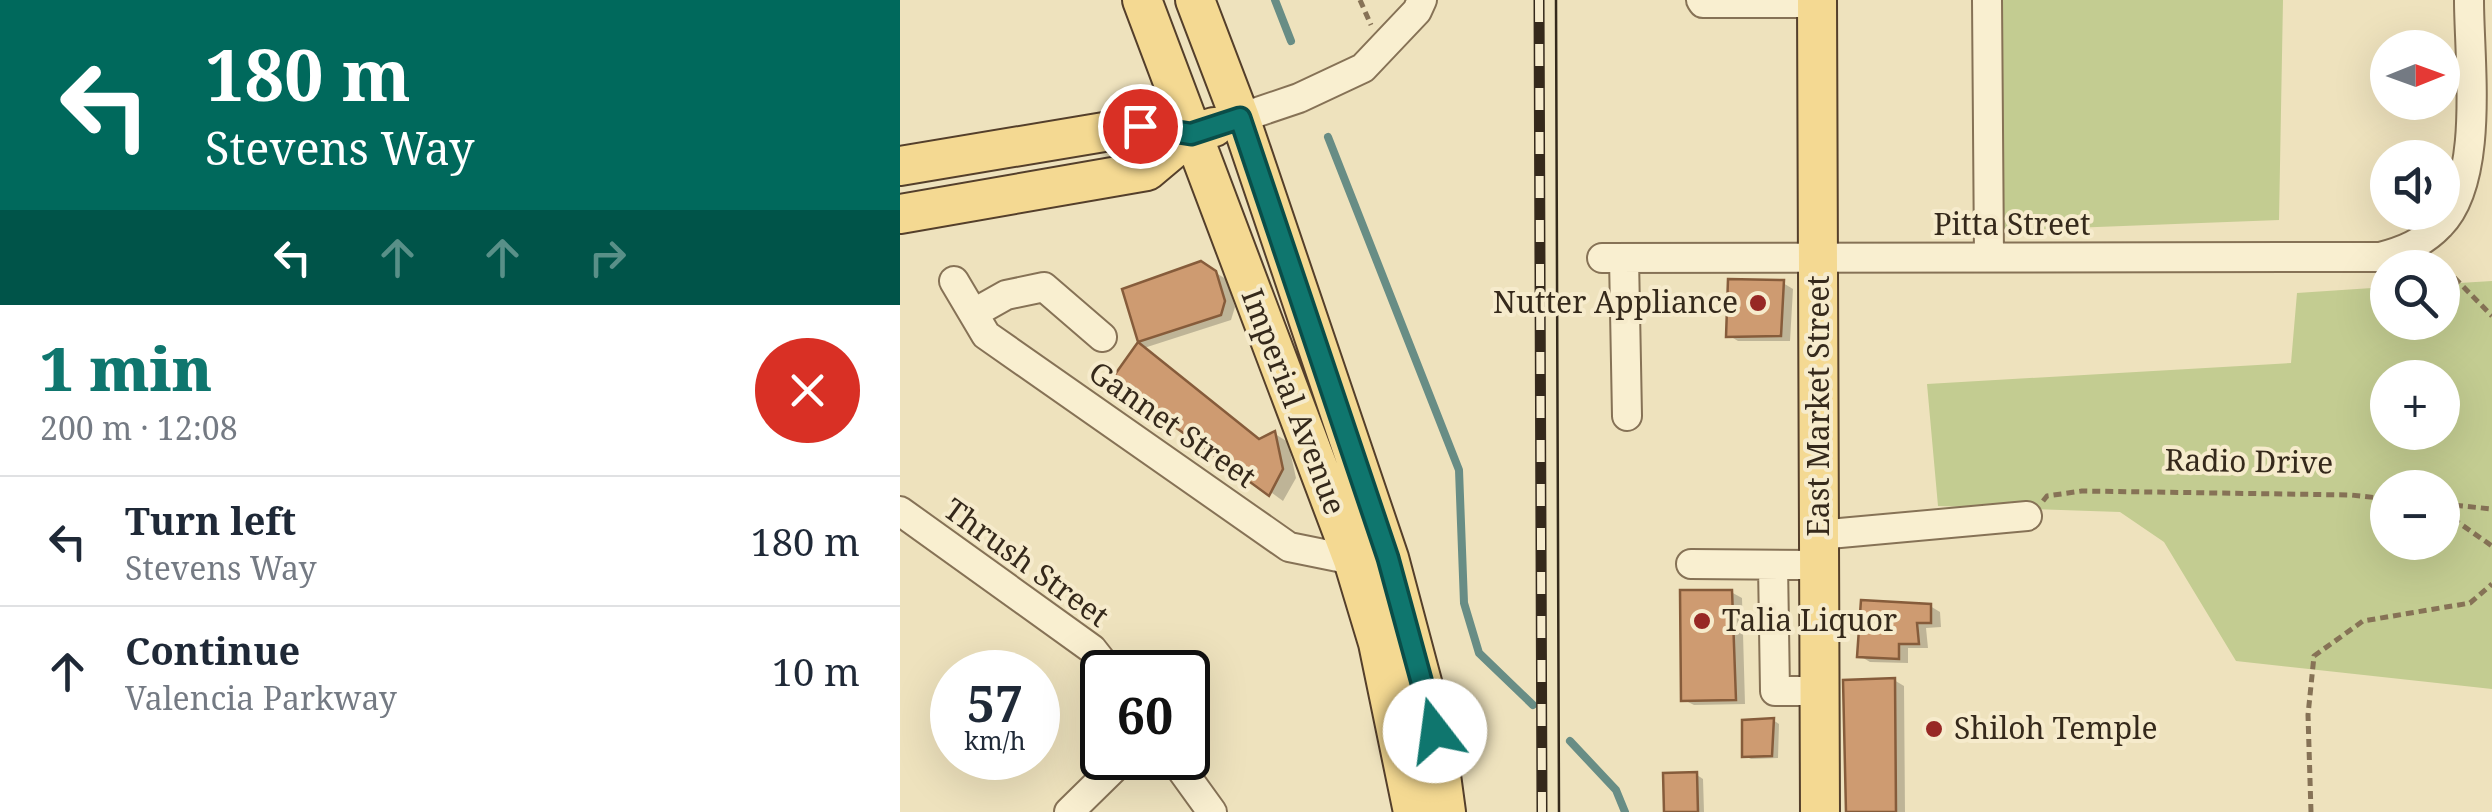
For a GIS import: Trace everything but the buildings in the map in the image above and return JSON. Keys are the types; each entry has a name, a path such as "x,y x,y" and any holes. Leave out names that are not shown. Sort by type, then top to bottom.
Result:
{"main road":[{"name":"Imperial Avenue","path":"1142,0 1191,134 1370,559 1435,731 1446,812"},
{"name":"Imperial Avenue","path":"1195,0 1240,118 1370,559 1378,643 1413,812"},
{"name":"East Market Street","path":"1817,2 1820,812"},
{"path":"900,214 1147,171 1191,134 1240,118"},
{"path":"900,166 1140,126 1191,134"}],"street":[{"path":"1240,118 1299,98 1363,68 1418,11 1422,0"},
{"path":"1701,0 1817,2"},
{"path":"1987,0 1989,258"},
{"path":"2420,242 2442,224 2456,204 2481,130 2469,0"},
{"name":"Pitta Street","path":"1627,416 1613,258 2380,257 2420,242"},
{"name":"Gannet Street","path":"954,281 980,324 1289,547 1370,559"},
{"path":"980,324 1006,296 1044,287 1102,337"},
{"name":"Thrush Street","path":"900,511 1093,650"},
{"path":"1691,564 1772,564 1818,550 2027,516"},
{"path":"1772,564 1775,691 1818,691"},
{"path":"1069,812 1102,780"},
{"path":"1189,780 1212,812"}],"path":[{"path":"2420,242 2492,316"},
{"name":"Radio Drive","path":"2027,516 2047,496 2082,491 2370,497"},
{"path":"2460,508 2492,508"},
{"path":"2460,522 2492,546"},
{"path":"2311,812 2308,715 2314,656 2363,621 2470,604 2492,584"}],"green space":[{"path":"1993,0 2283,0 2279,220 1995,231"},
{"path":"2492,281 2492,689 2236,661 2164,542 2120,512 1938,506 1927,384 2291,363 2297,293 2370,288 2370,340 2460,340 2460,283"}],"waterway":[{"path":"1275,0 1291,41"},
{"path":"1328,137 1459,470 1464,603 1479,653 1533,705"},
{"path":"1570,741 1616,790 1625,812"}],"tram line":[{"path":"1556,0 1559,812"}],"railway":[{"path":"1539,0 1542,812"}],"place":[{"name":"Nutter Appliance","path":"1758,303"},
{"name":"Talia Liquor","path":"1702,621"},
{"name":"Shiloh Temple","path":"1934,729"}],"route":[{"path":"1140,126 1191,134 1240,118 1388,558 1435,731"}]}
